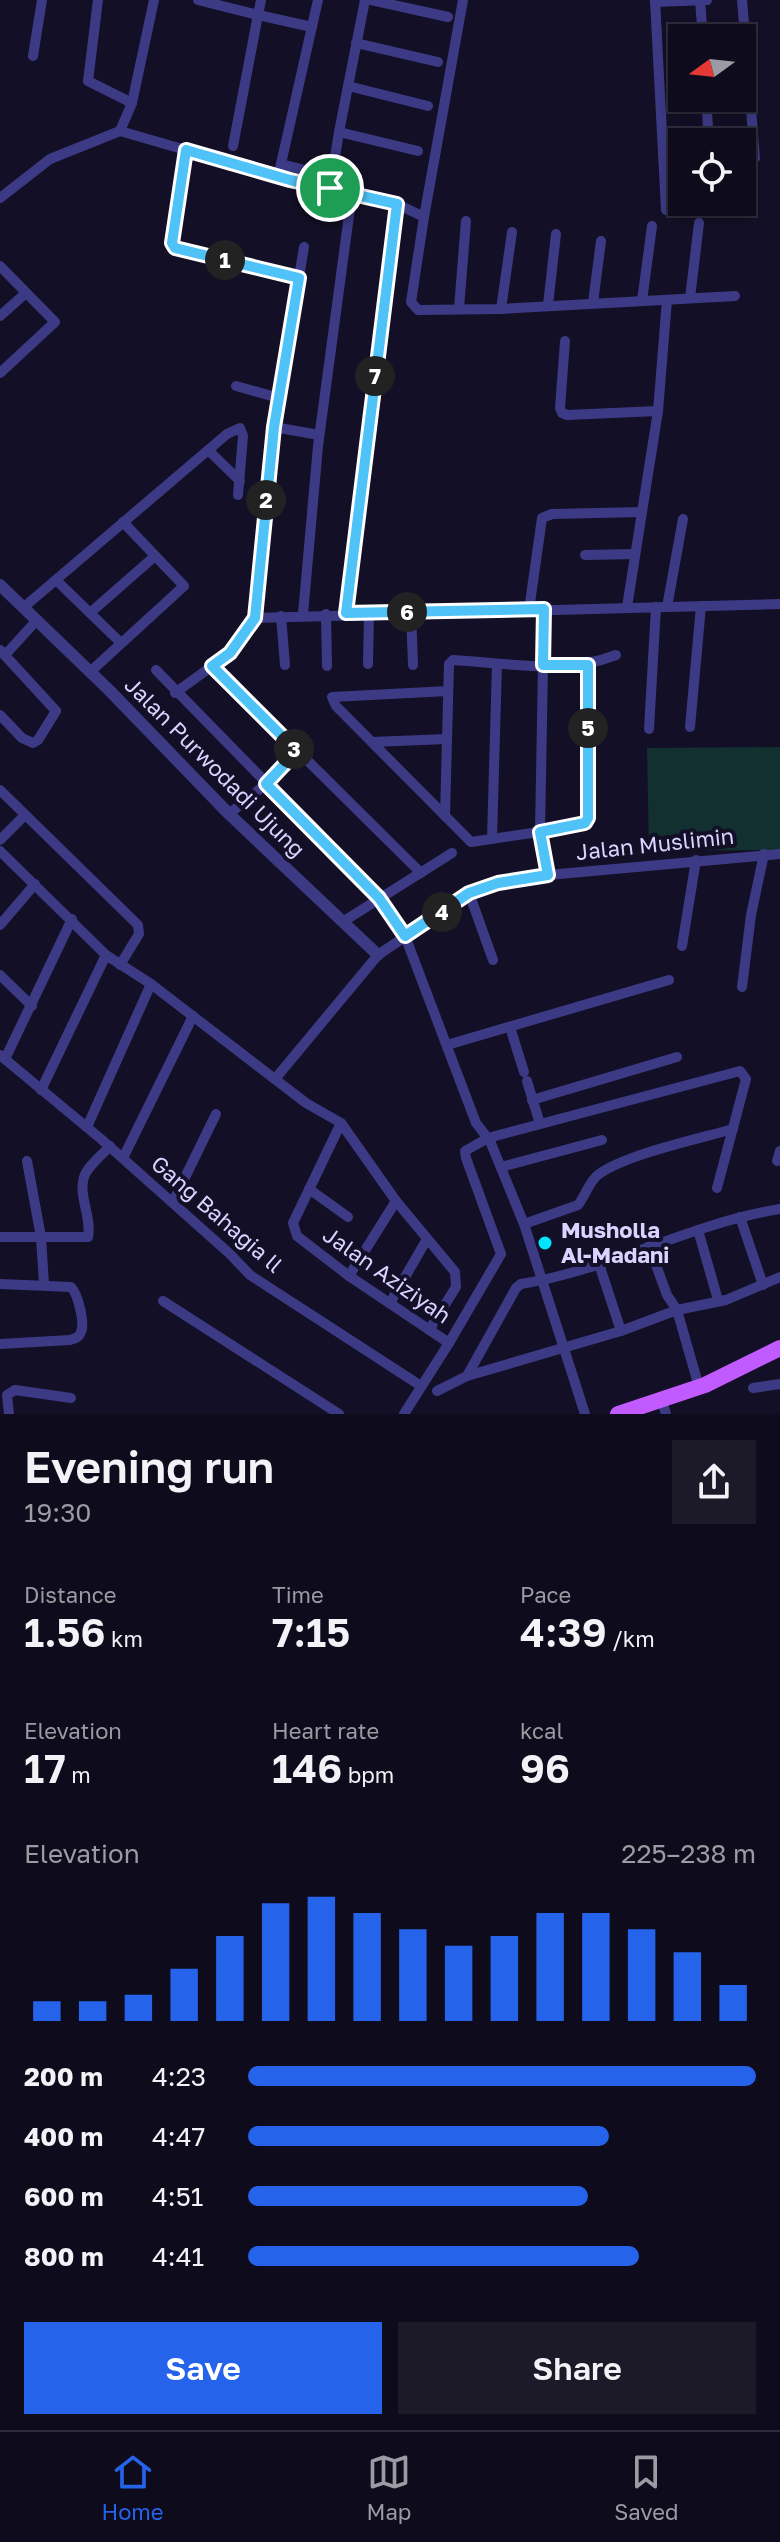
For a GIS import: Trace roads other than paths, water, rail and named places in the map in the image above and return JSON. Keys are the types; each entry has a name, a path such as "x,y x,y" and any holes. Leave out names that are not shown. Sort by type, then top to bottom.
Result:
{"main road":[{"path":"618,1414 664,1407 780,1348"}],"street":[{"path":"33,56 42,0"},
{"path":"98,0 88,81 132,103"},
{"path":"120,131 132,103 154,0"},
{"path":"198,0 312,27"},
{"path":"233,146 261,0"},
{"path":"278,177 318,0"},
{"path":"332,182 356,43 368,0 448,17"},
{"path":"463,0 419,214 411,302 418,310 501,309 735,296"},
{"path":"700,0 702,24"},
{"path":"666,210 655,1 707,0"},
{"path":"742,0 753,128"},
{"path":"356,43 438,62"},
{"path":"348,86 428,106"},
{"path":"0,198 50,159 120,131 278,177 332,182"},
{"path":"339,132 418,151"},
{"path":"186,150 172,243 175,248 299,278"},
{"path":"281,164 332,182 352,193 397,204 419,214"},
{"path":"303,614 319,435 352,193"},
{"path":"346,613 397,204"},
{"path":"459,308 466,221"},
{"path":"690,298 699,223"},
{"path":"642,301 652,226"},
{"path":"501,309 512,232"},
{"path":"548,305 556,234"},
{"path":"593,303 601,241"},
{"path":"175,693 230,653 255,618 274,427 304,247"},
{"path":"0,266 55,322 0,373"},
{"path":"0,316 26,293"},
{"path":"627,607 658,411 667,300"},
{"path":"565,341 562,413 658,411"},
{"path":"236,386 279,398"},
{"path":"274,427 319,435"},
{"path":"24,607 235,429 242,431 238,495"},
{"path":"208,450 240,481"},
{"path":"529,610 542,518 552,514 642,512"},
{"path":"649,729 661,607 683,519"},
{"path":"90,672 184,586 123,522"},
{"path":"585,555 635,554"},
{"path":"90,613 155,556"},
{"path":"56,580 121,643"},
{"name":"Jalan Purwodadi Ujung","path":"0,585 229,814 378,955"},
{"path":"255,618 303,614 780,604"},
{"path":"690,727 701,606"},
{"path":"544,609 540,832 548,875"},
{"path":"411,612 413,665"},
{"path":"368,664 369,613"},
{"path":"326,614 327,666"},
{"path":"281,616 285,665"},
{"path":"0,715 22,738 33,743 56,715 54,707 3,653 37,620"},
{"path":"445,816 449,664 453,660 588,665 616,655"},
{"path":"492,839 497,664"},
{"path":"448,691 333,696 336,706 471,842 580,826 588,818 588,665"},
{"path":"212,666 421,873"},
{"path":"156,670 175,693 379,898 405,936 476,1123 488,1138 524,1224 585,1414"},
{"path":"372,742 447,739"},
{"path":"229,814 266,784 297,751"},
{"path":"0,790 138,925 139,934 120,965"},
{"path":"0,840 25,815"},
{"path":"0,851 106,955 151,984 306,1103 341,1123 396,1201 455,1272 456,1287 429,1330"},
{"path":"344,921 452,853"},
{"path":"742,987 751,915 764,854"},
{"name":"Jalan Muslimin","path":"405,936 469,893 498,883 548,875 780,854"},
{"path":"682,946 696,860"},
{"path":"2,919 35,884"},
{"path":"469,893 493,960"},
{"path":"2,1057 32,1006 72,919"},
{"path":"275,1079 378,955 405,936"},
{"path":"41,1090 106,955"},
{"path":"0,975 32,1006"},
{"path":"447,1045 669,980"},
{"path":"87,1127 151,984"},
{"path":"123,1158 193,1016"},
{"path":"510,1027 540,1124"},
{"name":"Gang Bahagia ll","path":"2,1057 110,1146 250,1275 421,1386"},
{"path":"532,1100 677,1057"},
{"path":"449,1343 501,1254 465,1154 472,1145 488,1138 740,1071 746,1079 717,1188"},
{"path":"173,1202 216,1114"},
{"name":"Jalan Aziziyah","path":"341,1123 293,1223 293,1229 297,1236 349,1276 449,1343 404,1414"},
{"path":"524,1224 578,1205 592,1180 624,1162 733,1129"},
{"path":"501,1167 602,1140"},
{"path":"0,1237 88,1237 90,1224 84,1176 110,1146"},
{"path":"27,1161 41,1237 44,1284"},
{"path":"309,1189 348,1217"},
{"path":"349,1276 396,1201"},
{"path":"467,1376 521,1284 599,1264 740,1217 780,1209"},
{"path":"740,1217 763,1285"},
{"path":"698,1230 718,1300"},
{"path":"390,1303 427,1239"},
{"path":"649,1246 667,1295 677,1310 699,1387"},
{"path":"599,1264 621,1331"},
{"path":"437,1391 467,1376 621,1331 677,1310 726,1300 780,1277"},
{"path":"0,1284 71,1287 76,1292 82,1331 70,1340 0,1344"},
{"path":"163,1301 339,1414"},
{"path":"753,1388 780,1384"},
{"path":"9,1414 7,1395 15,1390 71,1398"}],"place":[{"name":"Musholla Al-Madani","path":"545,1243"}]}
